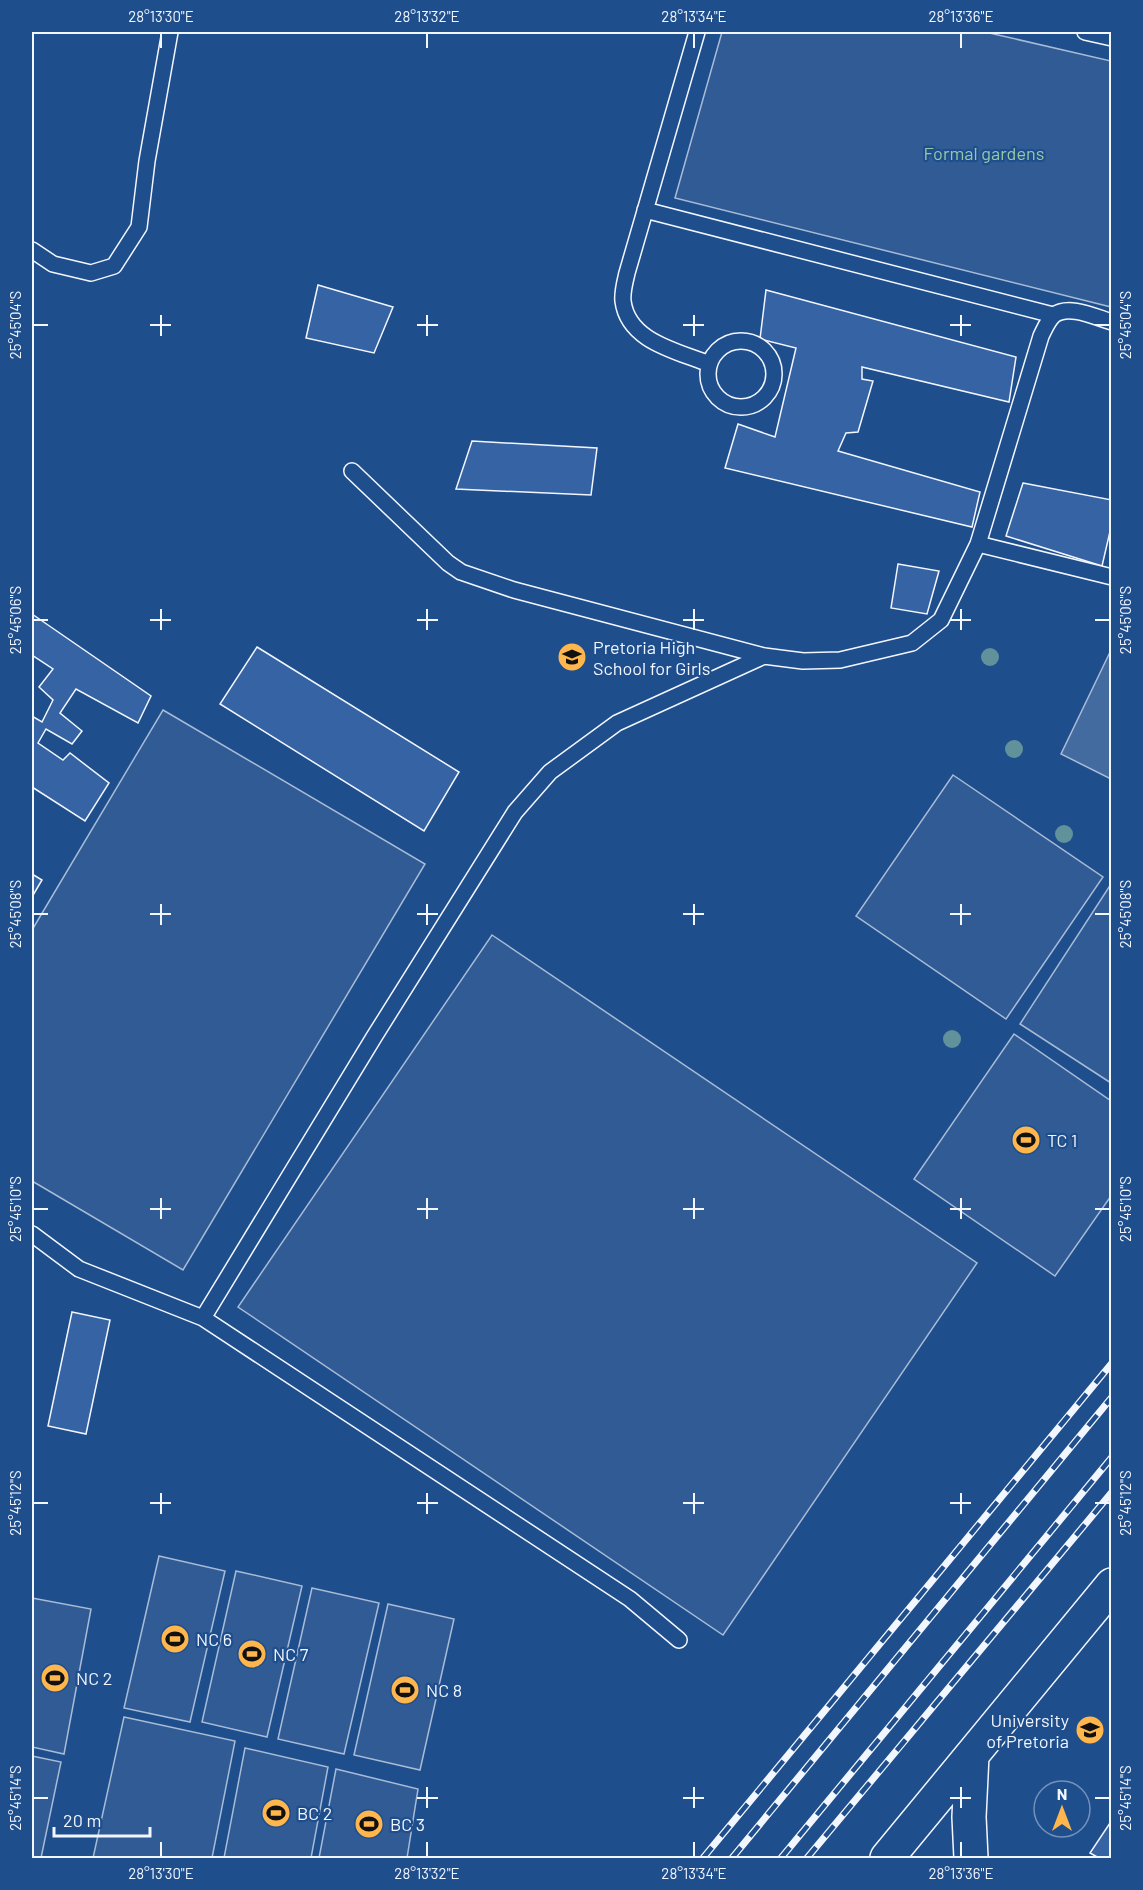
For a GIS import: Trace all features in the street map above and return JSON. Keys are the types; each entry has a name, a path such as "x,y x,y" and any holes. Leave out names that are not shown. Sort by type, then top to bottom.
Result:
{"street":[{"path":"887,1858 1112,1585"},
{"path":"971,1858 969,1817 972,1755"}],"lane":[{"path":"32,250 53,264 91,273 114,266 139,227 147,160 170,32"},
{"path":"697,32 627,273 623,299 626,315 646,338 709,364"},
{"path":"1085,32 1112,38"},
{"path":"645,210 1053,315 1073,310 1112,322"},
{"path":"352,471 448,563 461,572 514,590 764,656 803,661 840,660 912,643 941,620 978,544 1041,336 1053,315"},
{"path":"743,340 754,343 770,357 775,378 765,397 756,404 745,407 734,406 724,402 710,385 709,364 714,354 722,346 743,340"},
{"path":"978,544 1112,577"},
{"path":"203,1318 374,1037 515,812 550,772 617,723 764,656"},
{"path":"32,1234 79,1269 203,1318 630,1599 679,1640"}],"green space":[{"name":"Formal gardens","path":"722,32 985,32 1111,61 1111,307 675,198"},
{"path":"163,710 425,864 183,1270 32,1181 32,930"},
{"path":"953,775 1103,877 1006,1019 856,916"},
{"path":"1111,884 1111,1083 1020,1024"},
{"path":"492,935 977,1263 723,1635 238,1307"},
{"name":"TC 1","path":"1014,1034 1111,1101 1111,1196 1055,1276 914,1179"},
{"name":"NC 6","path":"159,1556 225,1571 190,1722 124,1708"},
{"name":"NC 7","path":"236,1571 302,1586 267,1737 202,1722"},
{"path":"312,1588 379,1603 344,1754 278,1739"},
{"name":"NC 2","path":"32,1598 91,1609 64,1754 32,1747"},
{"path":"388,1604 454,1619 420,1770 354,1755"},
{"path":"124,1717 235,1741 212,1858 93,1858"},
{"name":"BC 2","path":"245,1748 328,1767 311,1858 224,1858"},
{"path":"32,1756 61,1762 41,1858 32,1858"},
{"name":"BC 3","path":"336,1769 418,1789 407,1858 319,1858"}],"shaded area":[{"path":"1111,650 1111,779 1061,754"}],"building":[{"path":"318,285 393,307 374,353 306,338"},
{"path":"766,290 1016,357 1009,402 862,367 862,379 873,381 858,432 846,433 838,451 980,492 972,527 725,468 738,424 775,437 796,348 760,339"},
{"path":"472,441 597,448 591,495 456,489"},
{"path":"1023,483 1112,500 1112,523 1102,566 1006,536"},
{"path":"898,564 939,571 927,614 891,608"},
{"path":"32,614 151,696 138,723 76,689 60,713 82,731 72,744 46,729 38,743 63,760 70,753 109,783 85,821 32,787 32,716 42,722 53,700 39,687 53,669 32,655"},
{"path":"257,647 459,772 424,831 220,704"},
{"path":"32,874 42,880 32,897"},
{"path":"72,1312 110,1320 86,1434 48,1426"},
{"path":"1112,1820 1112,1858 1099,1858 1090,1853"}],"railway":[{"path":"703,1858 1112,1363"},
{"path":"732,1858 1112,1397"},
{"path":"781,1858 1112,1457"},
{"path":"807,1858 1112,1492"}],"place":[{"name":"Pretoria High School for Girls","path":"572,657"},
{"name":"TC 1","path":"1026,1140"},
{"name":"NC 6","path":"175,1639"},
{"name":"NC 7","path":"252,1654"},
{"name":"NC 2","path":"55,1678"},
{"name":"NC 8","path":"405,1690"},
{"name":"University of Pretoria","path":"1090,1730"},
{"name":"BC 2","path":"276,1813"},
{"name":"BC 3","path":"369,1824"}]}
